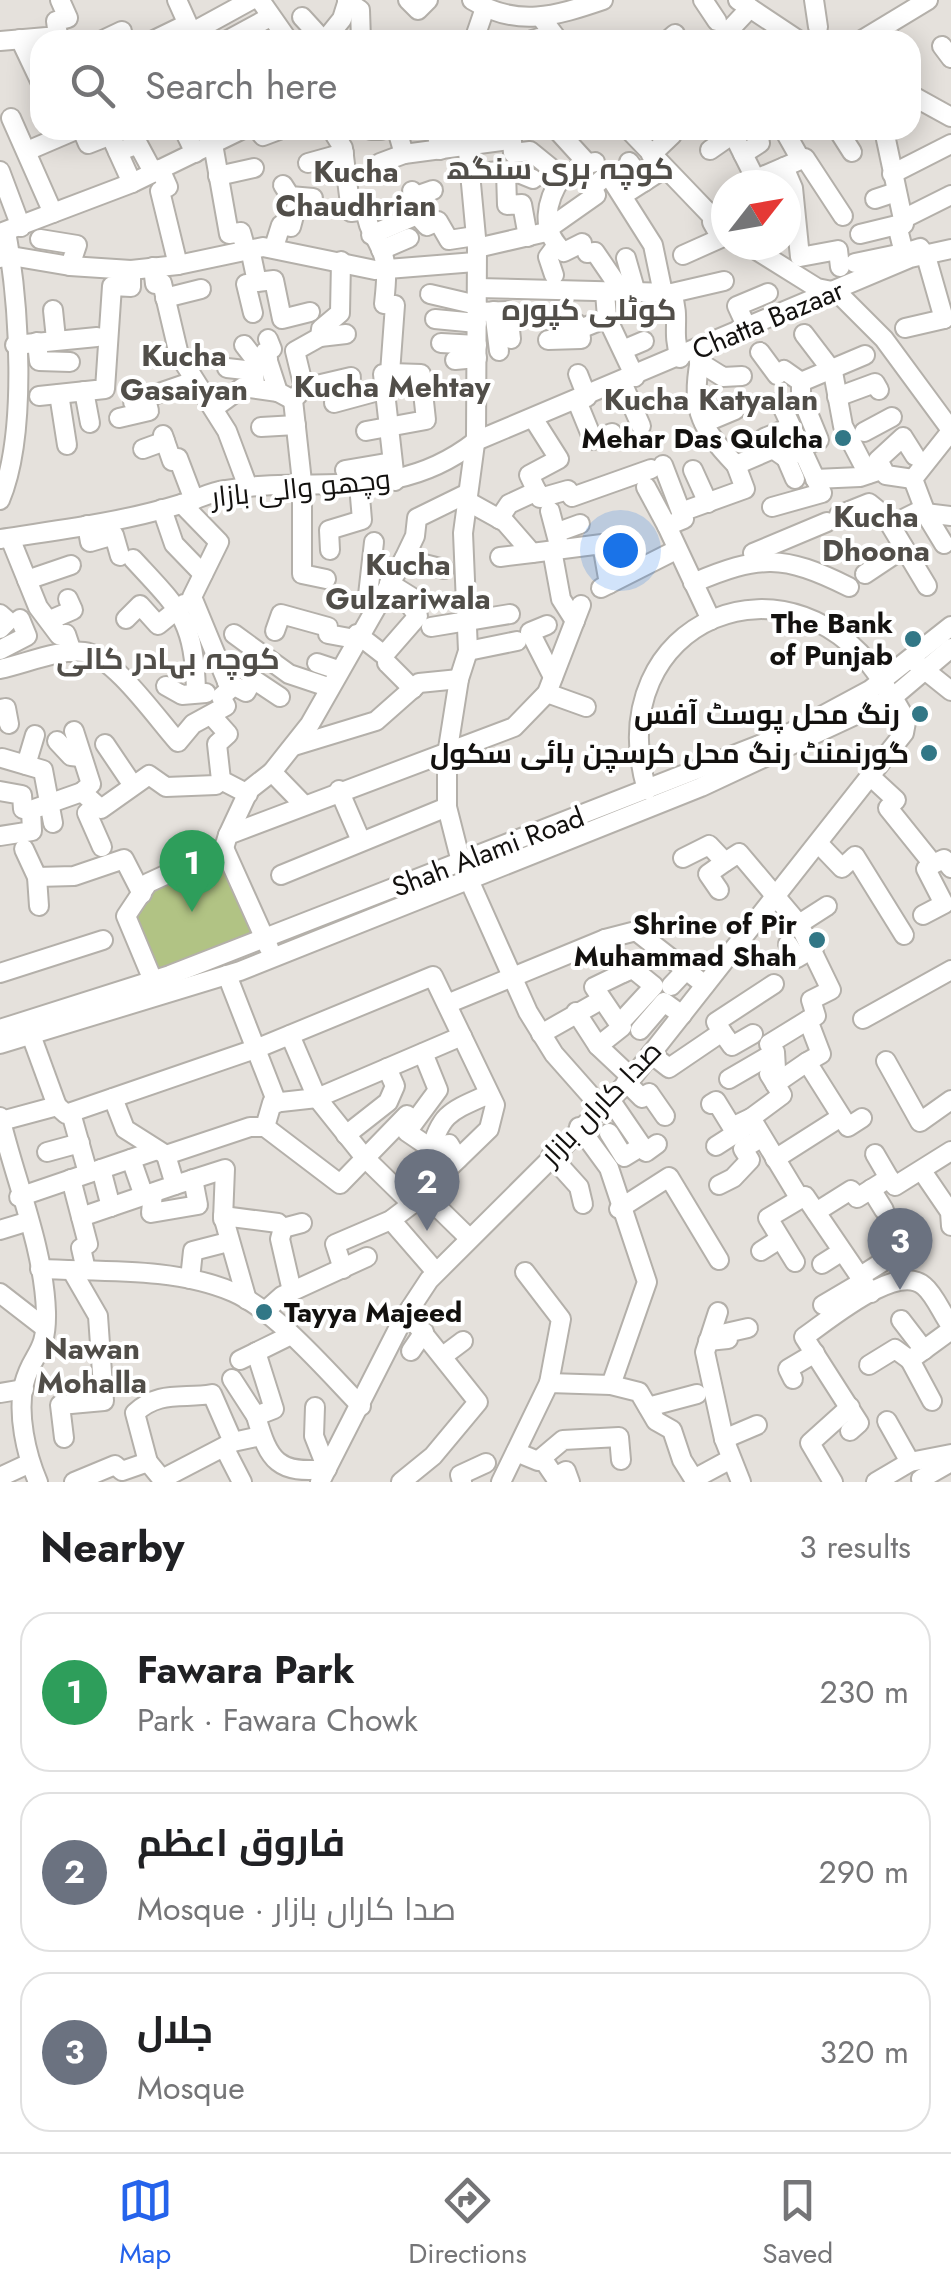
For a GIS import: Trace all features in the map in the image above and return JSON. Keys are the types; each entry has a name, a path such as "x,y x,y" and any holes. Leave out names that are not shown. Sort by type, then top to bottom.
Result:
{"street":[{"path":"57,30 56,21 68,18 60,0"},
{"path":"176,0 193,30"},
{"path":"408,0 418,10 428,0"},
{"path":"475,30 476,2 543,27 602,0"},
{"path":"704,0 718,30"},
{"path":"814,0 818,27"},
{"path":"878,30 928,0"},
{"path":"333,30 342,19 347,1 360,10 360,30"},
{"path":"196,30 261,4"},
{"path":"237,30 261,4"},
{"path":"261,4 280,30"},
{"path":"719,30 744,4 773,30"},
{"path":"302,17 314,30"},
{"path":"0,41 30,39"},
{"path":"20,40 30,56"},
{"path":"921,100 951,117"},
{"path":"12,118 53,213"},
{"path":"27,151 54,140"},
{"path":"112,140 132,183"},
{"path":"136,140 168,188 160,191 178,265"},
{"path":"189,140 195,153"},
{"path":"9,230 132,183 221,140"},
{"path":"336,140 344,153 351,212 366,210 392,243"},
{"path":"400,140 404,154"},
{"path":"438,140 440,150"},
{"path":"380,163 470,140"},
{"path":"476,140 474,207 480,308 476,441 462,534 468,651 459,679 447,755 447,807 464,870 541,1034 649,1145 624,1157 609,1133"},
{"path":"479,140 506,156 533,180"},
{"path":"566,140 588,164"},
{"path":"638,140 710,218 721,238 684,254"},
{"path":"651,155 667,140"},
{"path":"710,150 722,140"},
{"path":"736,140 746,170"},
{"path":"790,140 792,170"},
{"path":"844,140 852,152"},
{"path":"886,140 904,252"},
{"path":"742,154 760,143"},
{"path":"213,144 229,234 241,232 257,282"},
{"path":"876,199 951,144"},
{"path":"506,156 530,151 562,177"},
{"path":"308,163 344,153"},
{"path":"506,156 508,205"},
{"path":"775,170 805,158 843,216"},
{"path":"554,275 548,257 553,237 550,195 562,177 595,161 603,177"},
{"path":"630,162 644,182"},
{"path":"218,176 254,168"},
{"path":"624,194 664,170"},
{"path":"0,171 9,230 7,307 15,345 8,370 8,434 1,494"},
{"path":"6,257 131,270 274,247 387,270 528,237 553,237 600,202 592,188 608,174 659,241 668,294 679,315 672,333 680,358"},
{"path":"827,191 842,179"},
{"path":"274,247 281,225 290,227 306,198 290,196 282,184"},
{"path":"345,470 393,471 386,382 398,331 387,302 387,270 392,243 414,201 432,190"},
{"path":"860,234 900,222 951,196"},
{"path":"414,201 427,226 438,221 448,240 476,249"},
{"path":"474,207 522,204 528,237"},
{"path":"553,237 564,252 584,248 595,252 621,292"},
{"path":"40,239 77,244 70,266"},
{"path":"801,257 838,250 848,265 920,248 947,320 905,328"},
{"name":"Chatta Bazaar","path":"476,441 680,358 701,355 910,258 951,249"},
{"path":"580,329 607,318 621,292 626,258"},
{"path":"320,337 321,329 340,313 340,260"},
{"path":"772,260 817,288 837,292 884,339 951,430 913,479"},
{"path":"153,267 156,284 162,283 174,342 236,448 248,487"},
{"path":"39,396 105,388 104,284 131,287 131,270"},
{"path":"254,312 246,284 274,280 282,319 310,312"},
{"path":"436,320 480,308 621,292 668,294 724,281"},
{"path":"166,298 202,289"},
{"path":"748,330 738,306 768,293"},
{"path":"430,294 480,308 508,311 505,345"},
{"path":"53,310 39,361 70,362"},
{"path":"607,318 616,341 626,349 628,380 641,426"},
{"path":"548,340 581,338 576,323 560,322"},
{"path":"326,579 302,574 302,482 291,393 295,351 320,337 346,334"},
{"path":"804,334 833,372 843,426 876,472"},
{"path":"15,345 97,337"},
{"path":"268,339 272,349 265,352 291,393"},
{"path":"626,349 644,341"},
{"path":"441,343 477,352"},
{"path":"244,345 254,358 268,359"},
{"path":"454,360 477,352"},
{"path":"760,352 777,374 784,370 801,382"},
{"path":"801,382 833,372 865,354"},
{"path":"681,512 745,489 736,465 720,454 687,389 701,355 723,377 742,376"},
{"path":"228,368 254,371 255,387"},
{"path":"334,403 386,382 421,374 430,420 366,431"},
{"path":"578,374 582,399 580,434 593,440 612,433"},
{"path":"214,408 243,387 291,393 351,376"},
{"path":"119,418 149,411 140,400 194,381"},
{"path":"786,458 819,440 801,396 801,382"},
{"path":"837,397 875,383 879,390"},
{"path":"84,391 90,423"},
{"path":"59,394 68,444"},
{"path":"772,507 822,493 780,402"},
{"path":"704,423 735,410"},
{"path":"533,418 559,458 528,476 540,498 568,490 572,497 653,474"},
{"path":"261,426 296,425"},
{"path":"878,425 891,448"},
{"path":"764,438 791,427"},
{"path":"876,472 878,460 902,437 914,456"},
{"path":"126,618 140,605 158,625 185,603 218,542 188,502 178,458 172,461 164,438 142,449"},
{"name":"وچھو والی بازار","path":"5,538 88,533 162,508 248,487 302,482 360,486 393,471 446,464 476,441"},
{"path":"736,465 774,449 776,454 783,451 795,478"},
{"path":"693,470 708,502"},
{"path":"816,479 876,472 913,479 943,512"},
{"path":"500,557 532,553 557,544 602,544 604,586 672,539 684,519 653,474"},
{"path":"653,474 672,539 711,620"},
{"path":"330,550 329,530 362,520 360,486"},
{"path":"500,519 509,504 537,491"},
{"path":"398,519 418,518 467,497"},
{"path":"467,497 518,533 532,553"},
{"path":"756,559 753,553 869,503 891,525 927,586"},
{"path":"162,508 174,544 203,574"},
{"path":"156,988 126,916 148,883 303,804 447,755 514,727 550,685 578,613 561,599 550,511"},
{"path":"891,525 917,512 943,512"},
{"path":"864,574 906,550 936,542 943,512"},
{"path":"273,958 226,842 248,794 294,746 404,559 418,518"},
{"path":"557,544 580,524"},
{"path":"1,662 72,652 92,654 114,669 178,742 193,724 226,706 224,689 185,603 127,558 114,535 88,533 86,546 91,562"},
{"path":"5,538 19,559 38,607 59,635 66,634 72,652"},
{"path":"373,608 367,604 374,542"},
{"path":"281,556 301,554"},
{"path":"0,565 19,559"},
{"path":"404,559 444,569"},
{"path":"693,583 756,559 794,563 849,587"},
{"path":"27,580 71,565"},
{"path":"276,631 281,614 328,627 328,634 356,636 384,655 418,616 409,604 413,598 388,583"},
{"path":"50,620 74,610 68,598"},
{"path":"185,603 196,648 196,691"},
{"path":"647,790 638,758 636,725 644,692 660,662 682,638 711,620 743,610 776,608 809,616 839,631 864,653 887,689"},
{"path":"0,614 8,621 0,629"},
{"path":"431,627 510,614"},
{"path":"1,662 27,636 20,620"},
{"path":"547,625 530,632 550,685 586,707"},
{"name":"Shah Alami Road","path":"918,665 951,626"},
{"path":"234,634 289,674 328,687"},
{"path":"468,651 517,641"},
{"name":"Shah Alami Road","path":"0,1044 156,988 264,937 701,787 887,689 918,665 951,648"},
{"path":"289,674 298,657"},
{"path":"317,662 338,670"},
{"path":"387,663 412,689"},
{"path":"918,665 951,690"},
{"path":"166,686 182,695 224,689 246,692 257,673 280,697"},
{"path":"294,746 376,722 419,683 459,679"},
{"name":"Shah Alami Road","path":"0,1029 156,988 227,975 273,958 464,870 887,689"},
{"name":"صدا کاراں بازار","path":"323,1476 407,1313 436,1272 652,1054 907,728 887,689"},
{"path":"212,715 228,734 217,744 221,780"},
{"path":"58,741 71,756 84,754 74,730"},
{"path":"26,765 35,735"},
{"path":"105,744 132,784"},
{"path":"80,756 90,784 88,813 102,846"},
{"path":"2,758 43,770 54,824"},
{"path":"272,772 303,804"},
{"path":"89,798 100,810 149,775 166,786 216,785 221,780"},
{"path":"870,776 896,800 888,808 942,866"},
{"path":"221,780 248,794"},
{"path":"339,790 362,842"},
{"path":"0,791 22,795 22,809 31,810 89,798"},
{"path":"280,875 447,807"},
{"path":"0,836 32,831 31,810"},
{"path":"818,842 842,868 854,856 904,936"},
{"path":"683,858 708,845 725,862"},
{"path":"24,849 37,877 39,906"},
{"path":"719,890 708,874 739,853 773,898 799,924 814,948 831,990 812,1000 816,1016 770,1044 775,1052 729,1079"},
{"path":"37,877 74,876 124,859 142,894"},
{"path":"923,914 944,904 926,868 942,866"},
{"path":"799,924 827,906"},
{"path":"447,1004 623,932 648,936 705,985"},
{"path":"604,939 622,973"},
{"path":"0,973 102,940"},
{"path":"788,944 797,958 814,948"},
{"path":"598,1046 622,1027 619,1024 601,1000 594,987 633,969 654,986 619,1024"},
{"path":"671,986 688,970"},
{"path":"863,1019 951,970"},
{"path":"227,975 277,1103"},
{"path":"38,1482 30,1464 24,1388 45,1347 40,1269 19,1197 6,1169 0,1119 65,1111 113,1098 258,1048 433,976 495,1105 489,1129 422,1195 390,1220 336,1244 344,1269"},
{"path":"752,1034 732,1046 716,1022 774,984"},
{"path":"541,1034 601,1000"},
{"path":"640,1030 664,1002 694,1051"},
{"path":"576,1012 598,1046 642,1098 649,1093 663,1104"},
{"path":"775,1084 821,1054 808,1020"},
{"path":"652,1054 669,1068 722,1032"},
{"path":"32,1035 80,1143 86,1174 81,1218 88,1244 80,1248 79,1270 98,1316 104,1401 60,1405 64,1438"},
{"path":"290,1035 317,1098 365,1158 422,1195 468,1238"},
{"path":"265,1127 272,1104 317,1098 462,1036"},
{"path":"423,1053 438,1090 407,1132 432,1149"},
{"path":"719,1185 734,1178 750,1160 743,1150 756,1126 782,1095 770,1074 776,1069 772,1054"},
{"path":"886,1061 920,1122 951,1100"},
{"path":"807,1062 848,1127 862,1118"},
{"path":"346,1135 388,1102 395,1086 387,1068"},
{"path":"422,1195 438,1124 455,1109 490,1094"},
{"path":"113,1098 125,1129 161,1152 198,1204 151,1213 148,1194 131,1159"},
{"path":"710,1104 716,1101 732,1127 756,1126"},
{"path":"19,1197 131,1159 250,1127 265,1127 340,1184 406,1115"},
{"path":"775,1159 842,1117"},
{"path":"716,1146 756,1126"},
{"path":"756,1126 800,1200"},
{"path":"579,1128 610,1168 647,1282 613,1382"},
{"path":"46,1152 80,1143"},
{"path":"432,1149 449,1144 458,1159"},
{"path":"875,1154 895,1186 951,1151"},
{"path":"551,1156 579,1186 583,1204"},
{"path":"81,1218 225,1169 223,1219 247,1300"},
{"path":"922,1170 950,1212 951,1226"},
{"path":"86,1174 111,1207"},
{"path":"620,1208 669,1177 719,1260"},
{"path":"816,1212 851,1190 857,1198 890,1178"},
{"path":"871,1189 884,1210"},
{"path":"794,1262 768,1218 806,1196 864,1284"},
{"path":"223,1219 278,1223 283,1228"},
{"path":"390,1220 436,1272"},
{"path":"0,1230 26,1222"},
{"path":"283,1228 302,1223"},
{"path":"283,1228 280,1238 292,1291"},
{"path":"761,1252 780,1239"},
{"path":"190,1280 193,1251 228,1242"},
{"path":"822,1264 841,1252"},
{"path":"850,1430 859,1423 804,1337 864,1284 888,1255"},
{"path":"264,1312 292,1291 367,1257"},
{"path":"40,1269 190,1280 247,1300 361,1406"},
{"path":"501,1482 549,1383 561,1319 525,1272"},
{"path":"823,1305 864,1284 910,1278 924,1286 950,1322 917,1355"},
{"path":"0,1293 45,1328"},
{"path":"718,1312 704,1352 724,1439 741,1482"},
{"path":"401,1482 434,1456 478,1402 470,1379 443,1356 407,1313"},
{"path":"901,1320 932,1401"},
{"path":"708,1341 728,1339 726,1333 748,1328"},
{"path":"412,1351 424,1332"},
{"path":"289,1336 247,1367 242,1396 256,1416 272,1458 287,1477 323,1476 314,1436 315,1407"},
{"path":"443,1356 464,1341"},
{"path":"869,1366 896,1349 917,1355"},
{"path":"793,1379 788,1370 815,1353"},
{"path":"247,1367 274,1409 256,1416"},
{"path":"549,1383 613,1382 638,1392 656,1421 672,1430 682,1460 694,1478 731,1459"},
{"path":"0,1393 24,1388"},
{"path":"242,1482 229,1445 218,1407 212,1394 190,1398 170,1394 134,1413 148,1462 163,1480 187,1477 229,1445 261,1436"},
{"path":"648,1407 697,1394"},
{"path":"218,1407 242,1396"},
{"path":"833,1482 810,1443 850,1407"},
{"path":"888,1421 910,1462"},
{"path":"724,1439 757,1425"},
{"path":"516,1452 538,1461 563,1440 619,1438 620,1460"},
{"path":"876,1482 910,1462 950,1453"},
{"path":"921,1478 950,1453"},
{"path":"542,1458 555,1477 566,1471 570,1482"},
{"path":"74,1482 116,1466 122,1471 148,1462"},
{"path":"462,1482 460,1476 486,1462"},
{"path":"0,1477 30,1464"}],"green space":[{"path":"224,848 265,937 152,980 127,923 142,894"}],"place":[{"name":"Mehar Das Qulcha","path":"843,438"},
{"name":"The Bank of Punjab","path":"913,639"},
{"name":"رنگ محل پوسٹ آفس","path":"920,714"},
{"name":"گورنمنٹ رنگ محل کرسچن ہائی سکول","path":"929,753"},
{"name":"Fawara Park","path":"192,912"},
{"name":"Shrine of Pir Muhammad Shah","path":"817,940"},
{"name":"فاروق اعظم","path":"427,1231"},
{"name":"جلال","path":"900,1290"},
{"name":"Tayya Majeed","path":"264,1312"}],"district":[{"name":"کوچہ ہری سنگھ","path":"560,168"},
{"name":"Kucha Chaudhrian","path":"356,188"},
{"name":"کوٹلی کپورہ","path":"589,309"},
{"name":"Kucha Gasaiyan","path":"184,372"},
{"name":"Kucha Mehtay","path":"392,386"},
{"name":"Kucha Katyalan","path":"711,399"},
{"name":"Kucha Dhoona","path":"876,533"},
{"name":"Kucha Gulzariwala","path":"408,581"},
{"name":"کوچہ بہادر کالی","path":"168,658"},
{"name":"Nawan Mohalla","path":"92,1365"}]}
